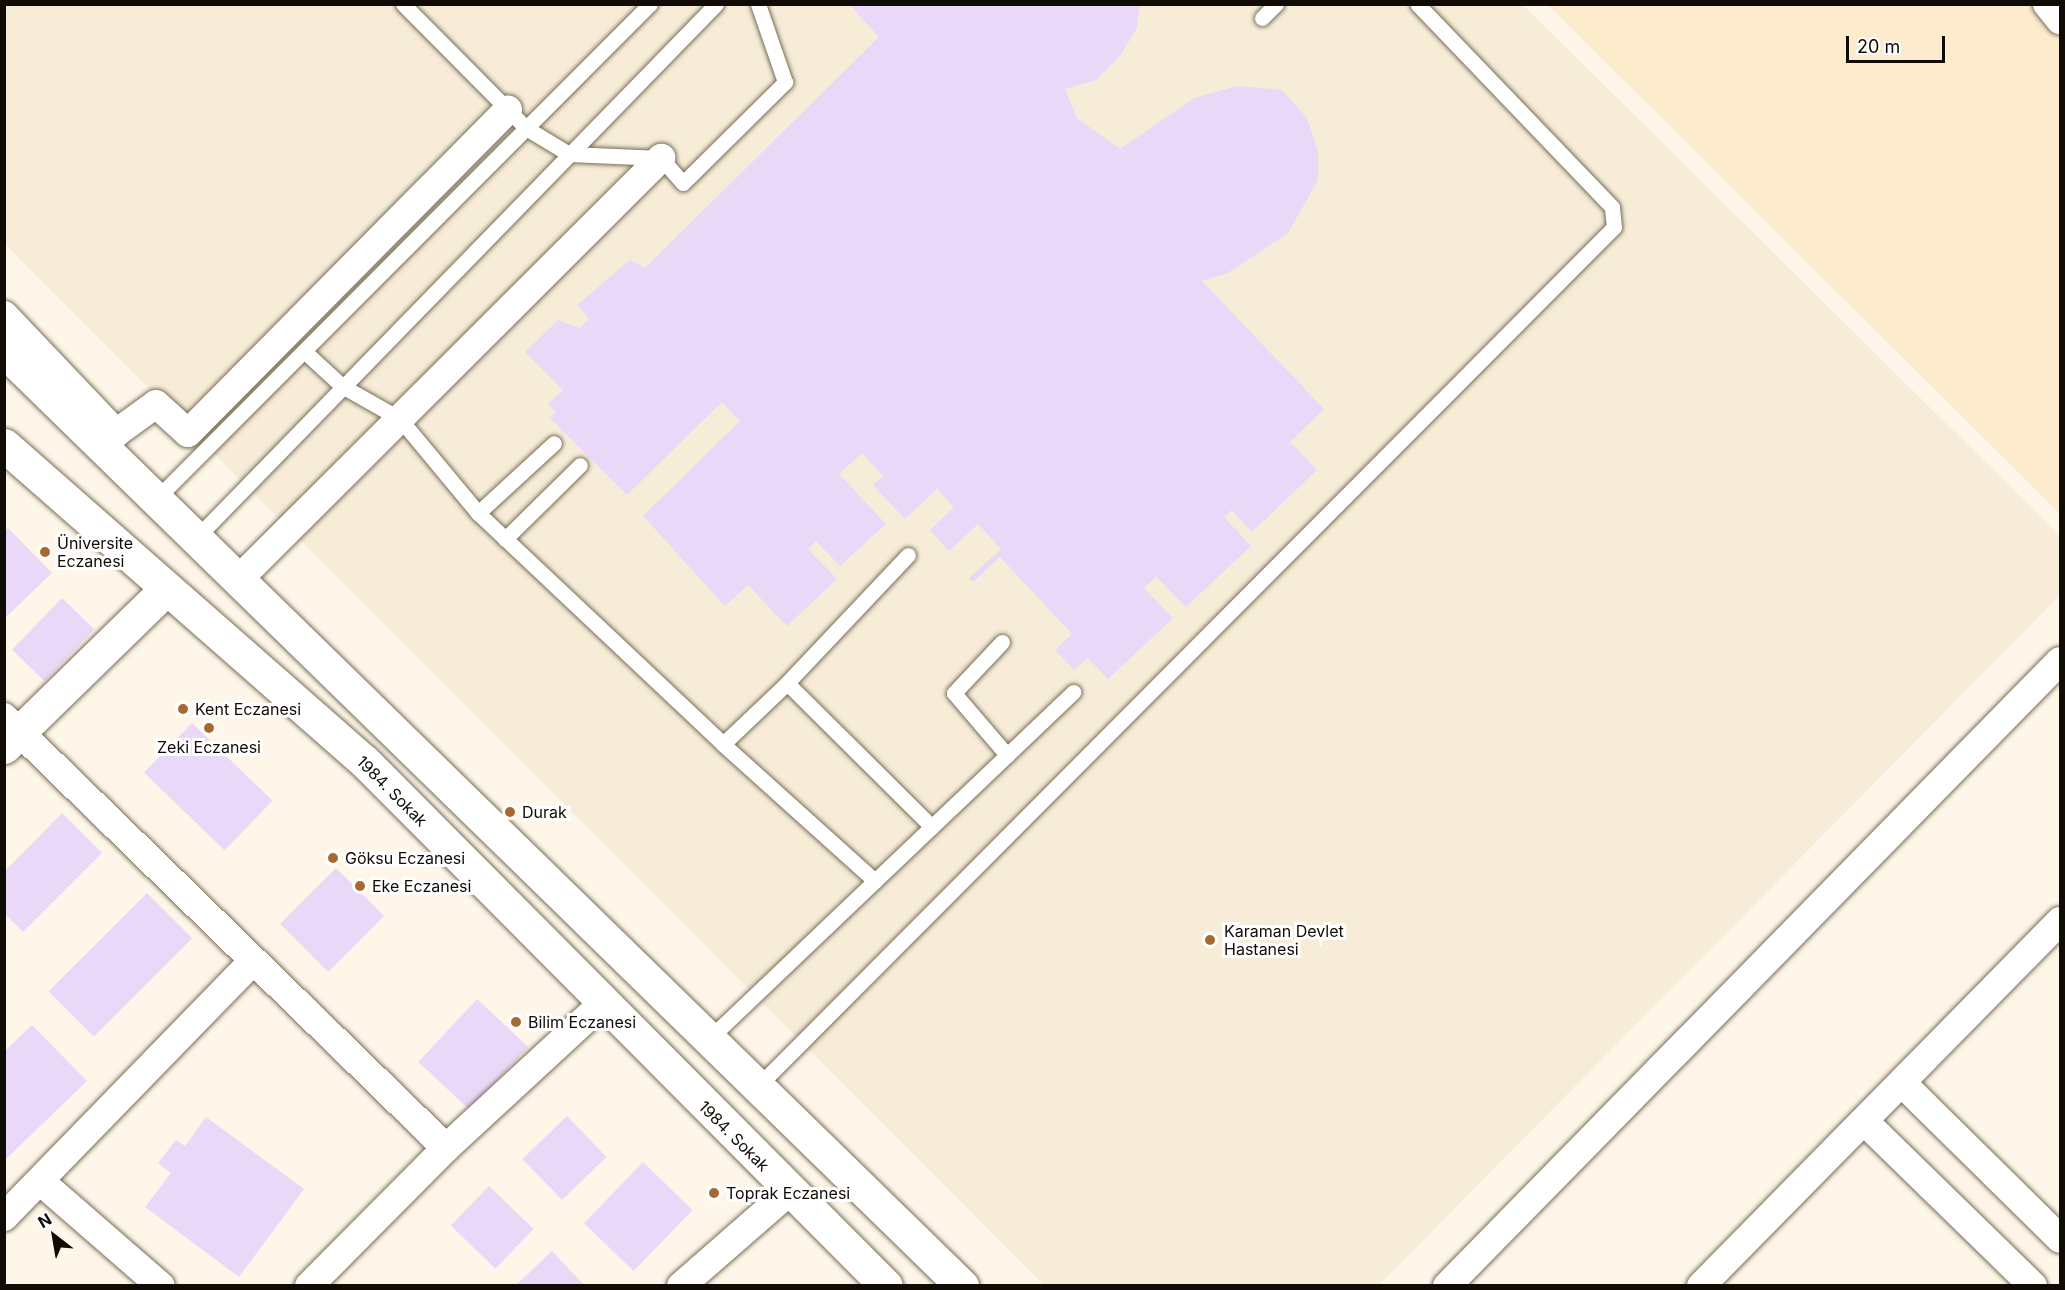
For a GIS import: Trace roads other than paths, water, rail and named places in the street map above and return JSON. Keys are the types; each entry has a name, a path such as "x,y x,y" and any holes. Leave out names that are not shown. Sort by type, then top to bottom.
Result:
{"main road":[{"path":"4,351 238,580 712,1036 962,1286"},
{"name":"1984. Sokak","path":"4,445 165,590 363,761 602,1004 886,1286"},
{"path":"10,732 165,590"}],"street":[{"path":"2047,4 2061,20"},
{"path":"4,315 116,433 156,404 188,433 517,119"},
{"path":"238,580 661,158"},
{"path":"1447,1286 2061,661"},
{"path":"10,732 446,1148"},
{"path":"1701,1286 2061,921"},
{"path":"4,1217 251,963"},
{"path":"309,1286 446,1148 602,1004"},
{"path":"1902,1083 2061,1239"},
{"path":"1864,1121 2033,1286"},
{"path":"39,1181 161,1286"},
{"path":"681,1286 790,1191"}],"lane":[{"path":"403,4 517,119 569,154 661,158 683,183 785,82 758,4"},
{"path":"156,499 304,351 517,119 650,4"},
{"path":"196,537 716,4"},
{"path":"1262,18 1276,4"},
{"path":"759,1084 1614,227 1605,199 1417,4"},
{"path":"304,351 342,386 400,419 478,513 723,744 875,881"},
{"path":"478,513 554,443"},
{"path":"505,539 580,465"},
{"path":"723,744 787,683 908,555"},
{"path":"1002,642 954,693 1007,755"},
{"path":"787,683 932,826"},
{"path":"712,1036 1073,692"}],"place":[{"name":"Üniversite Eczanesi","path":"45,552"},
{"name":"Kent Eczanesi","path":"183,709"},
{"name":"Zeki Eczanesi","path":"209,728"},
{"name":"Durak","path":"510,812"},
{"name":"Göksu Eczanesi","path":"333,858"},
{"name":"Eke Eczanesi","path":"360,886"},
{"name":"Karaman Devlet Hastanesi","path":"1210,940"},
{"name":"Bilim Eczanesi","path":"516,1022"},
{"name":"Toprak Eczanesi","path":"714,1193"}]}
